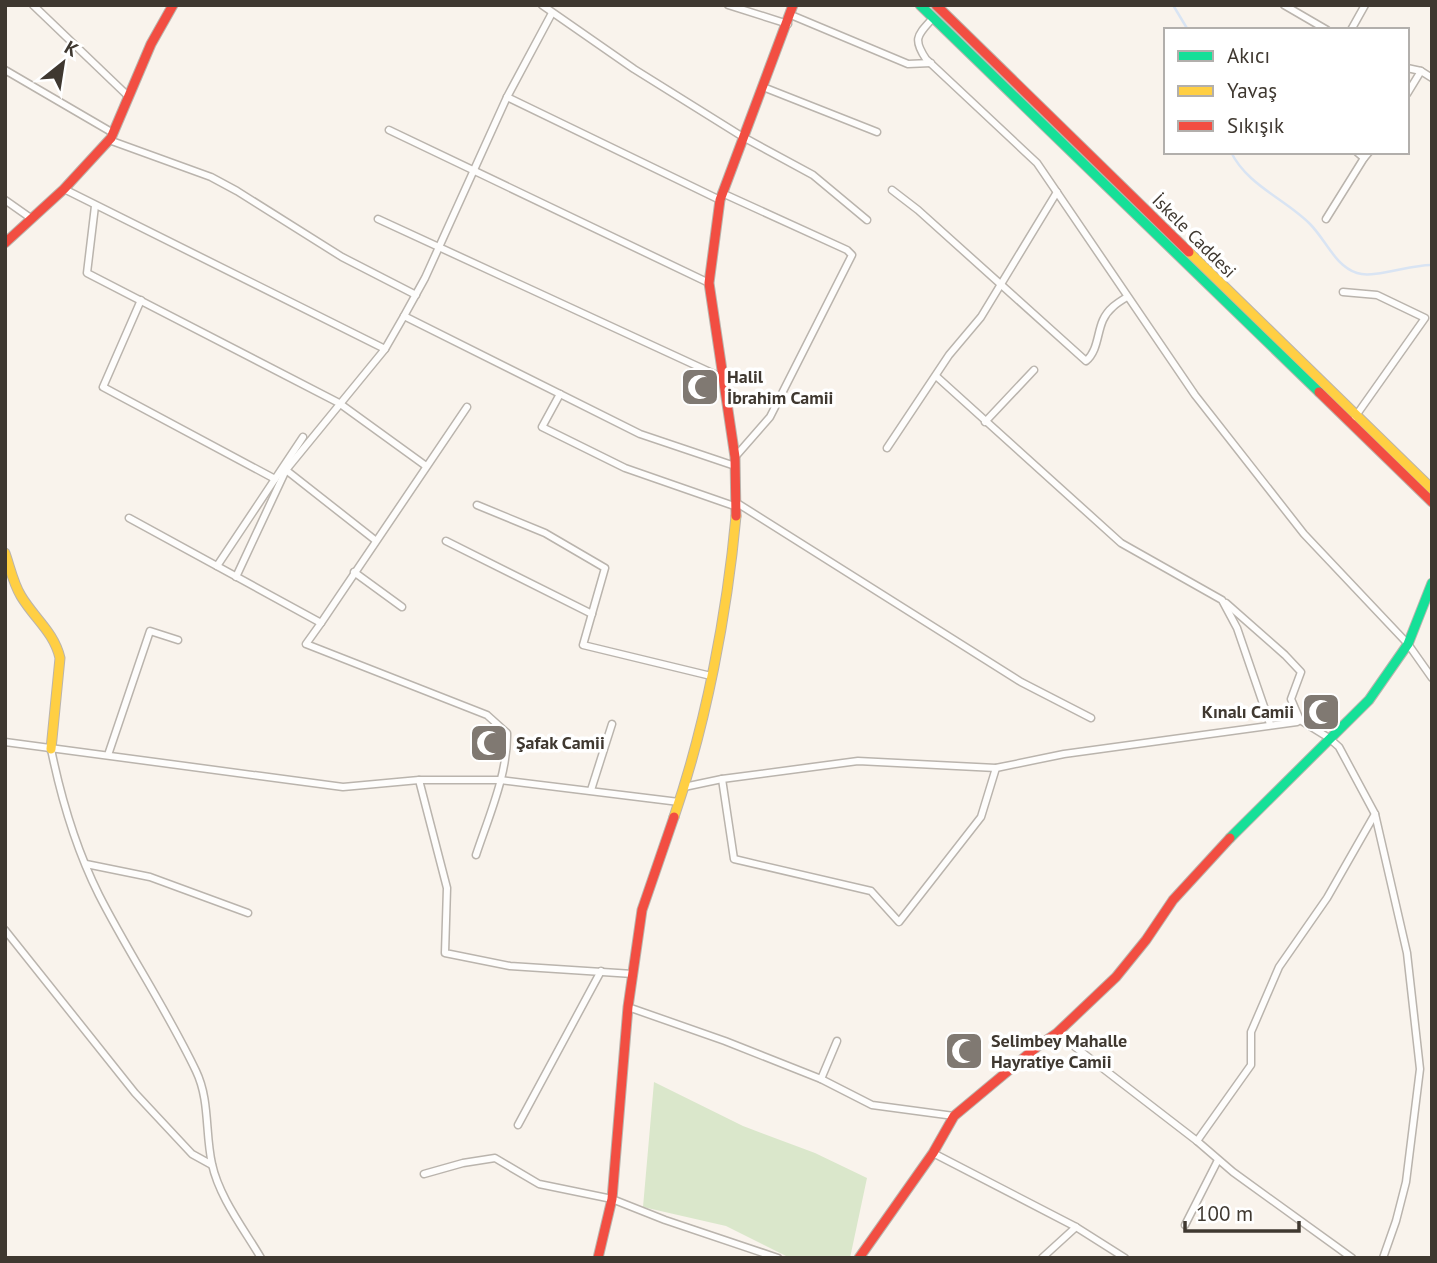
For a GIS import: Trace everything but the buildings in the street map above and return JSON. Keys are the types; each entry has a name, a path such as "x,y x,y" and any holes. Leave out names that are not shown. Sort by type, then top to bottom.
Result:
{"street":[{"path":"33,5 128,96"},
{"path":"5,243 64,189 111,136 151,44 173,5"},
{"path":"542,5 743,137 813,175 867,220"},
{"path":"728,5 791,15 908,64 931,63"},
{"name":"İskele Caddesi","path":"936,5 1354,419 1432,489"},
{"path":"1284,5 1324,28"},
{"path":"1352,28 1365,5"},
{"path":"924,7 1354,419 1432,502"},
{"path":"236,577 286,470 385,349 416,295 472,170 552,13"},
{"path":"598,1258 612,1199 628,1007 642,910 684,787 710,676 733,550 737,505 735,461 709,283 721,197 791,15"},
{"path":"933,18 918,35 917,43 921,51 1037,163 1195,395 1304,534 1408,644 1432,678"},
{"path":"1409,68 1421,71 1432,78"},
{"path":"5,70 111,136 229,186 342,257 416,295"},
{"path":"1409,91 1421,71"},
{"path":"763,87 877,132"},
{"path":"508,97 721,197 847,250 852,255 770,417 735,461"},
{"path":"390,130 709,283"},
{"path":"1326,219 1367,155"},
{"path":"64,189 385,349"},
{"path":"892,190 918,210 1086,361 1092,356 1102,320 1108,311 1127,297"},
{"path":"887,448 949,355 981,317 1057,192"},
{"path":"5,200 32,219"},
{"path":"95,206 87,272 339,403 426,466"},
{"path":"378,219 725,379"},
{"path":"1343,292 1377,295 1425,318 1395,357 1354,419"},
{"path":"141,300 103,387 275,479"},
{"path":"404,316 640,434 735,461"},
{"path":"985,422 1034,370"},
{"path":"936,376 1121,543 1222,600 1285,655 1301,672 1291,699 1300,719 1329,737 1339,747 1376,814 1407,953 1420,1069 1406,1182 1383,1258"},
{"path":"560,394 542,427 625,468 737,505 1021,682 1091,718"},
{"path":"467,407 306,644 487,715 507,733 508,747 500,780 477,855"},
{"path":"217,566 303,437"},
{"path":"286,470 375,540"},
{"path":"477,505 545,533 605,568 583,645 710,676"},
{"path":"129,519 321,623"},
{"path":"446,541 592,614"},
{"path":"5,553 22,597 55,639 59,649 51,749 59,790 98,894 152,986 198,1073 206,1104 212,1165 217,1181 261,1258"},
{"path":"354,572 402,607"},
{"path":"859,1258 933,1153 954,1116 1057,1033 1116,976 1146,940 1173,900 1238,829 1369,700 1408,644 1432,583"},
{"path":"1222,600 1237,628 1270,724"},
{"path":"107,755 150,632 178,640"},
{"path":"684,787 722,779 858,761 996,768 1064,754 1297,722 1300,719"},
{"path":"591,790 612,724"},
{"path":"5,742 342,786 419,780 500,780 679,803"},
{"path":"722,779 734,859 871,891 899,922 981,817 996,768"},
{"path":"419,780 447,888 445,953 510,966 633,974"},
{"path":"1197,1141 1251,1065 1251,1032 1279,967 1327,898 1376,814"},
{"path":"86,864 150,877 248,913"},
{"path":"5,930 135,1093 192,1154 212,1165"},
{"path":"519,1125 601,971"},
{"path":"628,1007 821,1079 872,1105 954,1116"},
{"path":"1057,1033 1218,1160 1352,1258"},
{"path":"821,1079 837,1041"},
{"path":"933,1153 1076,1227 1125,1258"},
{"path":"424,1174 463,1163 495,1158 539,1184 612,1199 778,1258"},
{"path":"1185,1225 1218,1160"},
{"path":"1042,1258 1076,1227"}],"green space":[{"path":"654,1082 743,1126 815,1153 867,1178 850,1258 790,1258 726,1226 643,1207"}],"waterway":[{"path":"1173,5 1187,28"},
{"path":"1232,154 1256,183 1310,224 1349,270 1373,274 1432,265"}],"traffic: fast":[{"path":"920,5 1319,392"},
{"path":"1230,838 1369,700 1408,644 1432,583"}],"traffic: slow":[{"path":"1189,252 1432,489"},
{"path":"674,817 696,745 714,668 736,516"},
{"path":"5,553 18,591 48,633 60,658 51,749"}],"traffic: jam":[{"path":"5,243 64,189 111,138 151,44 173,5"},
{"path":"736,516 735,457 709,283 720,200 793,5"},
{"path":"936,5 1189,252"},
{"path":"1319,392 1432,502"},
{"path":"598,1258 612,1199 628,1007 642,910 674,817"},
{"path":"859,1258 933,1153 954,1116 1057,1033 1116,977 1173,900 1230,838"}],"place":[{"name":"Halil İbrahim Camii","path":"700,387"},
{"name":"Kınalı Camii","path":"1321,712"},
{"name":"Şafak Camii","path":"489,743"},
{"name":"Selimbey Mahalle Hayratiye Camii","path":"964,1051"}]}
